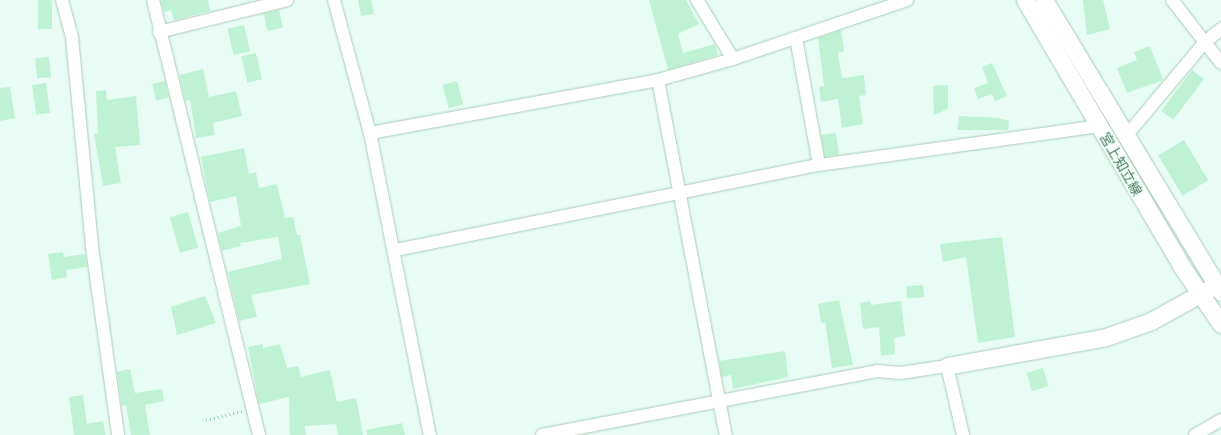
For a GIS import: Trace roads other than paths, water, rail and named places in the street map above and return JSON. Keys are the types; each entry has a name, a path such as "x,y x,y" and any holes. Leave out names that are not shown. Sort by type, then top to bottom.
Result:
{"main road":[{"name":"宮上知立線","path":"1025,0 1200,293 1221,324"},
{"name":"宮上知立線","path":"1044,0 1220,287"},
{"path":"948,366 1106,337 1151,322 1200,293 1220,287"}],"street":[{"path":"62,0 72,38 92,247 118,435"},
{"path":"153,0 159,32 259,435"},
{"path":"159,32 287,0"},
{"path":"334,0 370,133 396,250 430,435"},
{"path":"697,0 733,59"},
{"path":"370,133 658,80 733,59 907,0"},
{"path":"1172,0 1221,63"},
{"path":"1126,136 1205,42 1221,29"},
{"path":"796,38 819,165"},
{"path":"658,80 680,191 717,400 726,435"},
{"path":"396,250 680,191 819,165 1099,126"},
{"path":"542,435 717,400 877,371 901,373 948,366 963,435"},
{"path":"1195,435 1221,420"}]}
